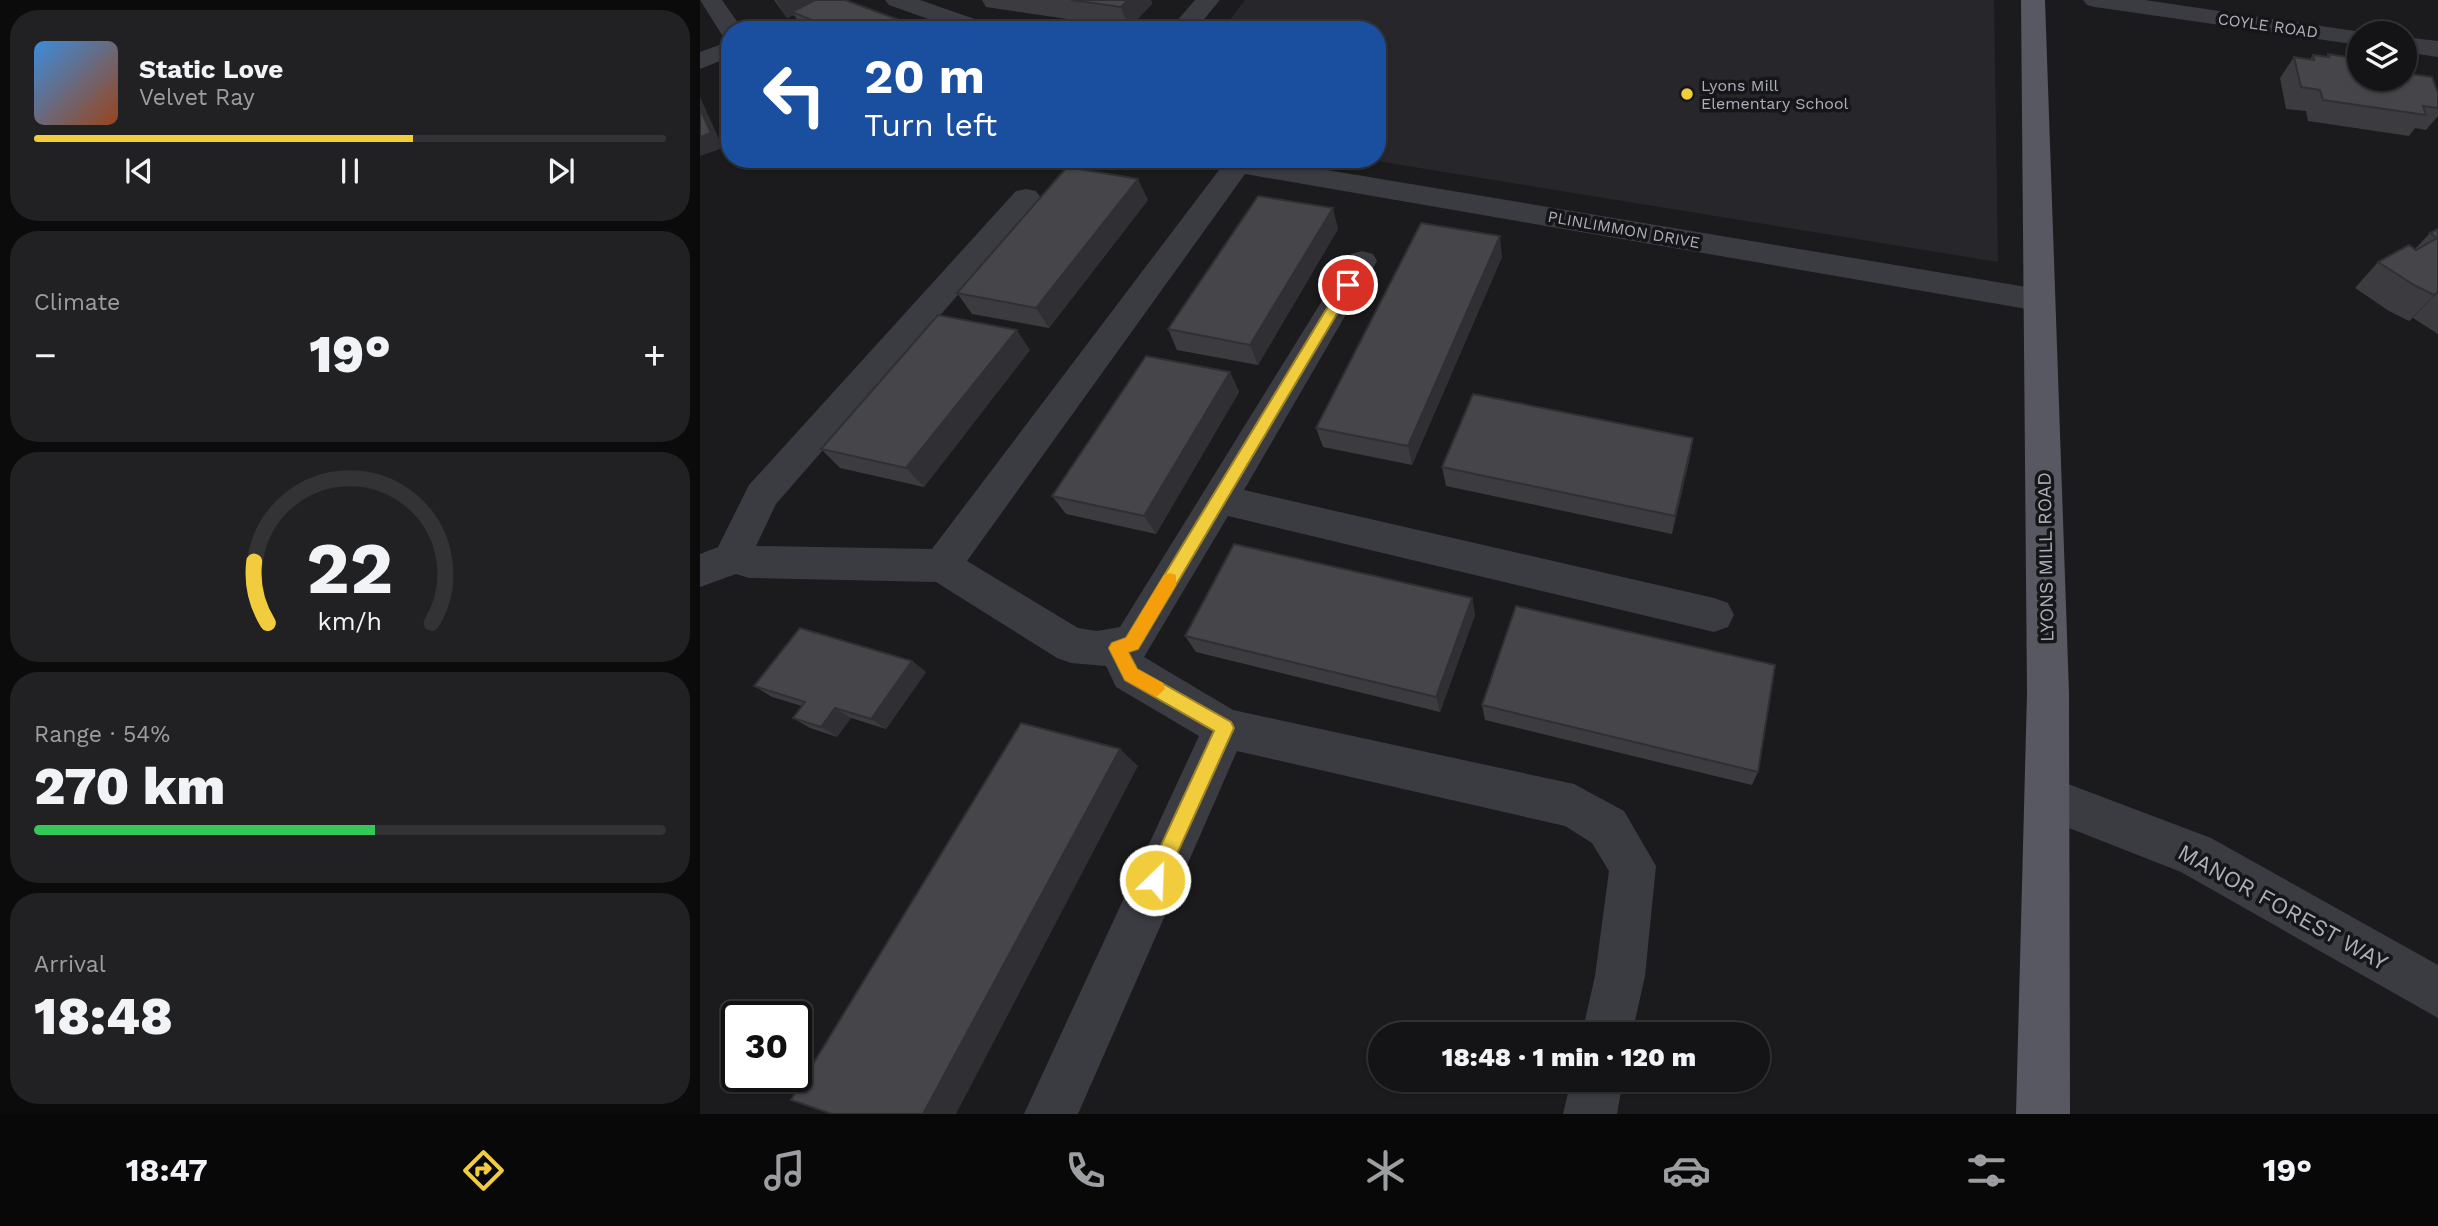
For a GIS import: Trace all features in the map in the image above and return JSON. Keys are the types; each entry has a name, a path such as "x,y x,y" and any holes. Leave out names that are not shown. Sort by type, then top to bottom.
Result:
{"main road":[{"name":"LYONS MILL ROAD","path":"2033,0 2048,693 2043,1114"}],"street":[{"path":"710,0 725,21"},
{"path":"897,0 957,21"},
{"path":"1189,21 1208,0"},
{"name":"COYLE ROAD","path":"2095,0 2347,36"},
{"path":"2417,46 2438,49"},
{"path":"700,61 721,52"},
{"path":"942,566 1219,168"},
{"name":"PLINLIMMON DRIVE","path":"1258,168 2039,300"},
{"path":"736,557 737,546 762,495 1026,198"},
{"path":"700,571 736,557 749,562 942,566 1071,645 1118,648 1132,643 1362,261"},
{"path":"1219,499 1714,615"},
{"path":"1118,648 1131,674 1225,728 1574,806 1608,827 1633,866 1620,976 1610,1022"},
{"path":"1051,1114 1225,728"},
{"name":"MANOR FOREST WAY","path":"2047,799 2195,854 2438,993"},
{"path":"1590,1114 1595,1092"}],"shaded area":[{"name":"Lyons Mill Elementary School","path":"1245,0 1994,0 1998,262 1386,163 1386,21 1229,21"}],"building":[{"path":"815,0 845,0 902,21 814,21 792,12"},
{"path":"1071,0 1128,0 1121,7"},
{"path":"2328,54 2347,57 2347,91 2417,91 2417,75 2432,77 2438,93 2438,108 2423,106 2426,115 2323,100 2320,90 2301,87 2294,57 2314,60 2313,55 2329,57"},
{"path":"700,109 711,133 700,137"},
{"path":"1066,168 1138,179 1036,308 957,293"},
{"path":"1258,196 1333,208 1250,345 1168,329"},
{"path":"1421,223 1500,236 1408,446 1316,428"},
{"path":"2438,229 2438,292 2434,295 2378,262 2409,245 2416,250 2437,238 2430,233"},
{"path":"938,315 1017,330 906,468 821,449"},
{"path":"1146,356 1230,372 1144,516 1052,496"},
{"path":"1473,394 1693,438 1675,516 1442,467"},
{"path":"1234,544 1472,598 1436,697 1185,636"},
{"path":"1516,606 1775,665 1758,772 1482,705"},
{"path":"800,628 912,661 871,719 835,708 821,727 793,718 805,702 754,686"},
{"path":"1021,723 1120,749 923,1114 832,1114 791,1100 796,1092 812,1092 812,1066"}],"slow traffic":[{"path":"1156,689 1131,674 1118,648 1132,643 1170,580"}],"place":[{"name":"Lyons Mill Elementary School","path":"1687,94"}],"route":[{"path":"1155,880 1225,728 1131,674 1118,648 1132,643 1348,285"}]}
